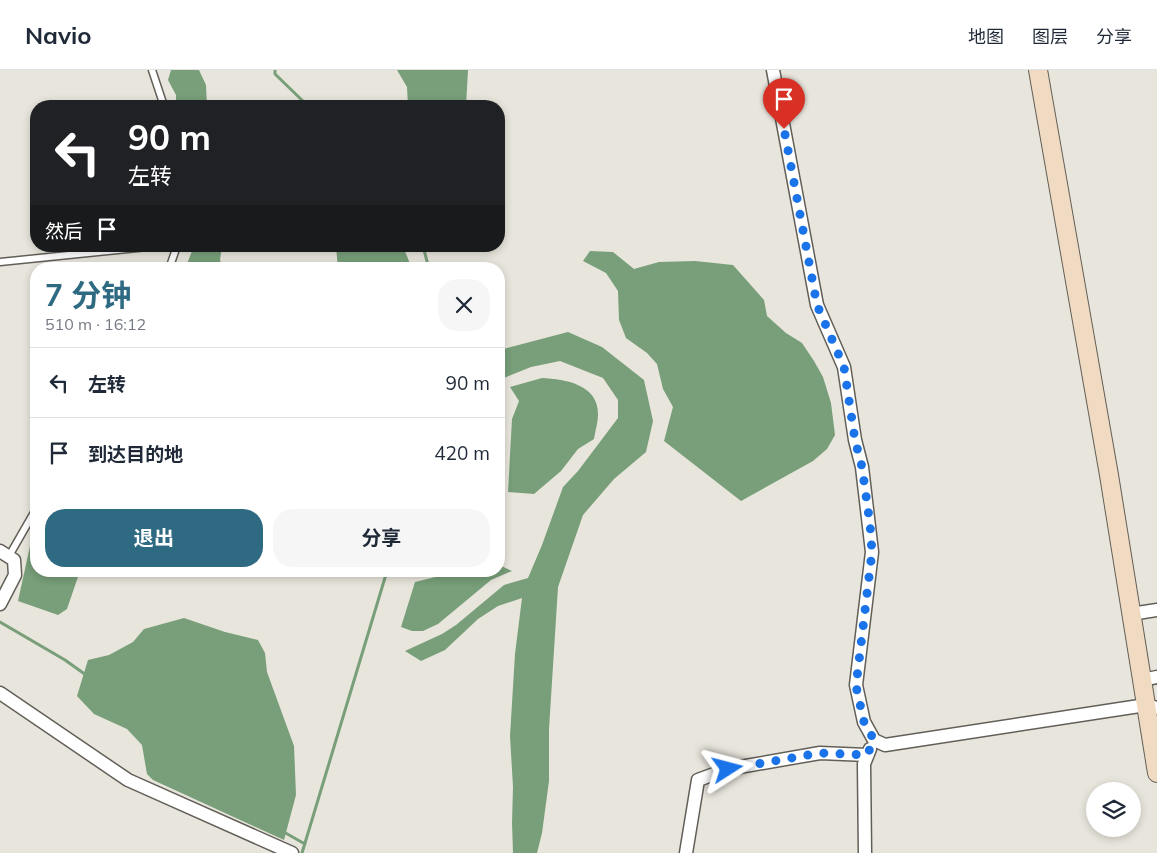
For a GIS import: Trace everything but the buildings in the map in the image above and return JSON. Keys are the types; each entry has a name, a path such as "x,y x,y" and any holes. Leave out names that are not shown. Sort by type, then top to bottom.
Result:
{"street":[{"path":"773,70 817,305 844,367 855,440 862,467 872,552 856,686 864,722 874,740 885,745 1152,707"},
{"path":"1038,70 1131,614 1149,679 1157,773"},
{"path":"0,604 15,575 14,560 4,554"},
{"path":"1131,614 1157,610"},
{"path":"0,693 128,780 292,853"},
{"path":"865,853 864,764 874,740"},
{"path":"686,853 698,780 728,769 820,753 867,755"}],"lane":[{"path":"152,70 162,100"},
{"path":"0,262 98,252"},
{"path":"4,554 30,518"}],"shaded area":[{"path":"171,70 199,70 206,85 207,100 176,100 176,95 168,80"},
{"path":"397,70 468,70 466,100 408,100 407,87"},
{"path":"590,251 613,252 634,269 659,262 695,261 733,265 764,300 767,316 786,333 802,343 823,377 831,403 835,435 827,449 813,461 741,501 664,441 673,407 663,389 657,364 647,353 626,338 619,320 618,291 606,273 583,261"},
{"path":"192,252 221,252 221,262 188,262"},
{"path":"337,252 405,252 409,262 337,262"},
{"path":"568,332 602,347 644,380 653,421 646,452 614,479 583,515 558,587 549,729 549,781 542,833 537,853 513,853 513,787 510,736 515,654 522,598 498,606 478,619 445,650 421,661 405,651 442,634 456,625 504,585 528,578 563,487 578,471 618,418 618,400 603,378 560,361 531,367 505,378 505,348"},
{"path":"542,378 571,382 587,390 593,397 597,405 598,415 594,439 578,449 561,471 534,494 508,492 512,419 519,401 510,387"},
{"path":"30,546 30,577 78,577 67,609 58,615 18,601"},
{"path":"505,568 512,571 505,574"},
{"path":"435,577 498,577 491,580 438,624 423,631 412,631 401,627 415,582"},
{"path":"184,618 225,632 258,640 265,653 267,672 294,746 296,795 284,840 153,780 147,774 142,745 127,729 94,714 77,696 88,660 109,655 133,642 144,629"}],"waterway":[{"path":"275,70 275,74 302,100"},
{"path":"425,252 427,262"},
{"path":"302,853 385,577"},
{"path":"0,622 65,660 86,675"},
{"path":"282,831 305,844"}],"route":[{"path":"728,769 820,753 867,755 874,740 864,722 856,686 872,552 862,467 855,440 844,367 817,305 784,129"}]}
